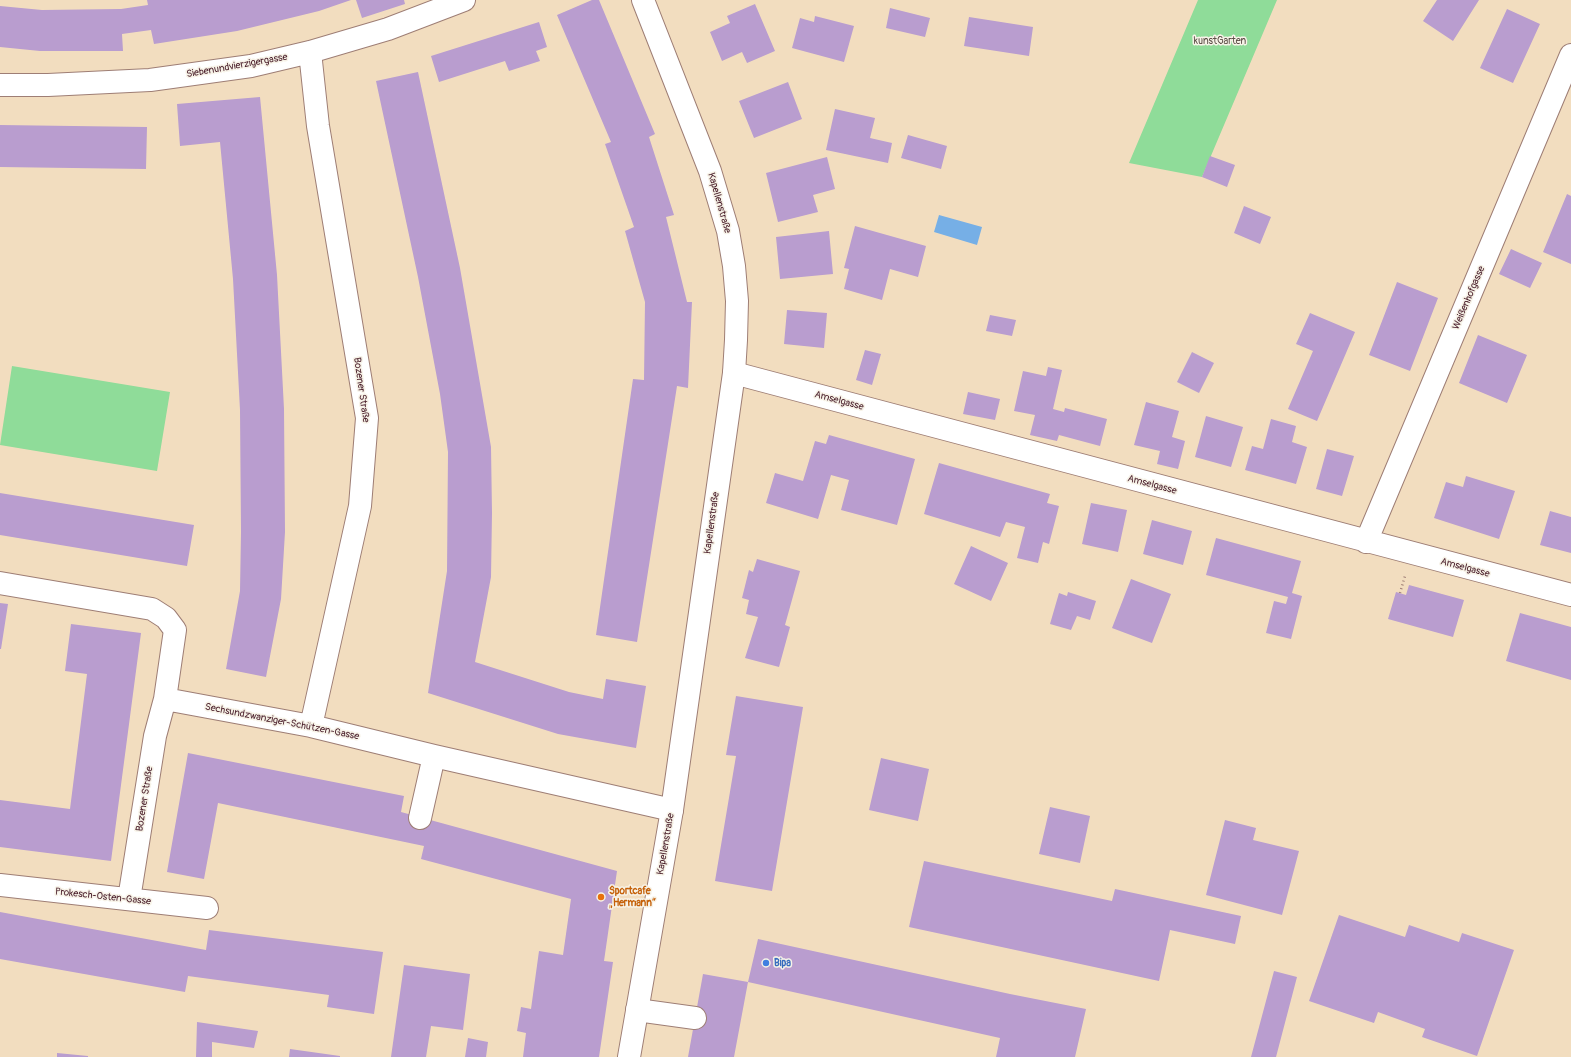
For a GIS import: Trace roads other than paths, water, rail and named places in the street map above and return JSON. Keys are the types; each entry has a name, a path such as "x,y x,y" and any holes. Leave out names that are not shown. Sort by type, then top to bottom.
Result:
{"street":[{"name":"Siebenundvierzigergasse","path":"0,85 48,85 150,80 251,66 310,52 388,29 464,0"},
{"name":"Kapellenstraße","path":"629,1057 672,810 734,373 737,301 734,266 728,231 710,171 643,0"},
{"name":"Bozener Straße","path":"310,52 318,126 367,418 360,506 311,726"},
{"name":"Weißenhofgasse","path":"1366,542 1571,54"},
{"name":"Amselgasse","path":"734,373 1366,542 1571,595"},
{"path":"0,583 152,609 166,618 175,630 165,699"},
{"name":"Bozener Straße","path":"128,899 155,736 165,699"},
{"name":"Sechsundzwanziger-Schützen-Gasse","path":"165,699 311,726 434,756 672,810"},
{"path":"420,818 434,756"},
{"name":"Prokesch-Osten-Gasse","path":"0,885 207,908"},
{"path":"637,1010 695,1018"}],"water":[{"path":"939,215 982,227 977,245 934,232"}],"place":[{"name":"Sportcafe „Hermann“","path":"601,897"},
{"name":"Bipa","path":"766,963"}],"park label":[{"name":"kunstGarten","path":"1220,41"}]}
